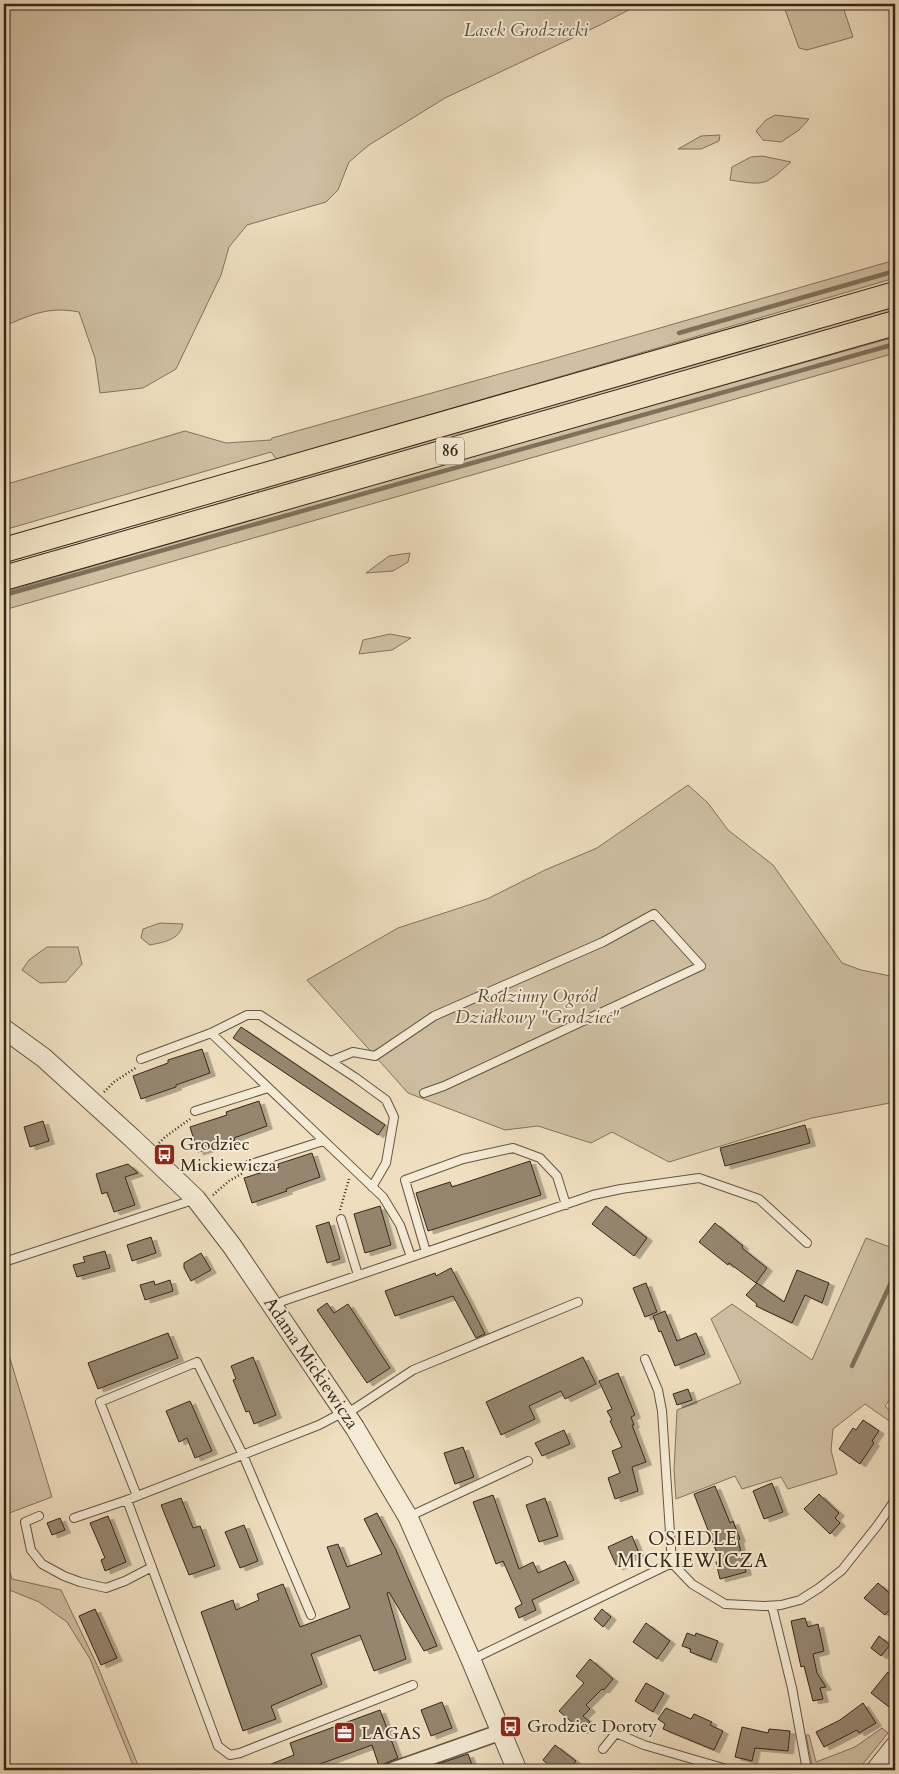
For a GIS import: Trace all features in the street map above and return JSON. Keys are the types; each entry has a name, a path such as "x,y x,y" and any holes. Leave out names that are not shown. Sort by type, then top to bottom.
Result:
{"main road":[{"name":"86","path":"4,550 895,294"},
{"name":"86","path":"4,578 895,323"}],"street":[{"name":"Adama Mickiewicza","path":"4,1029 44,1058 202,1200 344,1413 408,1518 517,1770"},
{"path":"394,1770 501,1732"},
{"path":"876,1770 895,1746"}],"lane":[{"path":"330,1061 353,1052 375,1056 434,1016 603,942 654,914 701,966 444,1086 424,1093"},
{"path":"141,1059 212,1033 247,1015 260,1015 386,1100 394,1117 386,1163 372,1187"},
{"path":"212,1033 383,1197 400,1225 411,1257"},
{"path":"195,1111 268,1088"},
{"path":"248,1165 323,1141"},
{"path":"426,1252 405,1180 463,1158 513,1148 540,1158 557,1176 566,1205"},
{"path":"274,1307 283,1301 593,1196 621,1188 699,1178 759,1199 807,1243"},
{"path":"4,1262 202,1200"},
{"path":"341,1218 358,1275"},
{"path":"74,1518 127,1500 319,1425 361,1404 413,1370 578,1302"},
{"path":"645,1359 658,1390 662,1411 672,1563 692,1584 725,1604 772,1606 800,1600 842,1570 895,1500"},
{"path":"137,1496 100,1402 196,1362 243,1455 311,1615"},
{"path":"408,1518 528,1461"},
{"path":"127,1500 218,1746 230,1755 240,1753 413,1685"},
{"path":"40,1516 25,1522 31,1550 42,1564 64,1576 106,1588 152,1568"},
{"path":"471,1660 672,1563"},
{"path":"772,1606 792,1688 807,1770"},
{"path":"602,1750 616,1733 644,1745 730,1770"}],"path":[{"path":"99,1097 114,1082 135,1068"},
{"path":"155,1148 165,1137 188,1122"},
{"path":"202,1200 242,1174"},
{"path":"341,1218 340,1210 350,1176"}],"green space":[{"name":"Lasek Grodziecki","path":"4,4 640,4 600,25 445,98 369,145 349,162 338,190 326,202 247,225 229,247 221,275 176,369 143,388 100,393 95,358 79,312 68,310 49,311 31,315 4,326"},
{"path":"783,4 842,4 853,37 807,50 799,48"},
{"path":"775,115 809,119 799,130 781,142 763,140 756,131 766,120"},
{"path":"720,135 719,141 701,149 678,149 701,136"},
{"path":"762,156 791,162 776,175 764,182 751,183 730,180 732,167 751,157"},
{"path":"895,260 895,278 277,460 271,452 4,530 4,485 185,431 226,443 271,440 272,438"},
{"path":"895,305 895,313 260,496 256,489"},
{"path":"895,337 895,353 4,610 4,592 419,471"},
{"path":"410,553 408,562 393,571 366,573 389,556"},
{"path":"390,634 411,638 392,650 359,654 363,640"},
{"name":"Rodzinny Ogród Działkowy \"Grodziec\"","path":"688,785 708,803 728,830 773,865 842,963 861,970 895,977 895,1102 812,1118 669,1162 612,1132 591,1143 538,1126 505,1130 408,1093 307,980 398,928 487,899 545,870 597,848"},
{"path":"160,923 183,924 179,934 166,941 150,945 141,938 143,929"},
{"path":"47,947 78,947 82,964 66,982 40,983 22,970 29,960"},
{"path":"866,1238 895,1249 895,1392 885,1406 895,1415 895,1425 865,1404 833,1429 831,1450 837,1474 788,1489 781,1477 742,1489 735,1476 676,1499 674,1470 677,1410 741,1383 711,1319 732,1304 812,1360"},
{"path":"4,1325 9,1340 5,1342 52,1497 4,1515"},
{"path":"4,1553 12,1579 61,1590 98,1667 140,1770 135,1770 90,1659 67,1622 39,1602 12,1591 4,1590"},
{"path":"882,1728 888,1733 858,1770 813,1770 806,1735 809,1735 816,1762 855,1747"}],"building":[{"path":"241,1027 385,1125 378,1135 233,1038"},
{"path":"202,1049 210,1073 141,1099 133,1076 168,1063 168,1060"},
{"path":"259,1101 267,1126 234,1138 235,1140 198,1152 190,1127 227,1115 226,1112"},
{"path":"43,1121 49,1141 30,1147 24,1127"},
{"path":"805,1125 810,1143 725,1166 720,1148"},
{"path":"312,1153 320,1177 252,1203 244,1178 279,1167 278,1164"},
{"path":"530,1161 541,1195 428,1231 416,1193 450,1182 452,1187"},
{"path":"128,1164 138,1173 125,1177 135,1205 114,1212 107,1192 102,1194 96,1174"},
{"path":"380,1206 391,1245 365,1253 354,1214"},
{"path":"606,1206 647,1238 634,1256 592,1224"},
{"path":"329,1222 340,1259 327,1263 316,1226"},
{"path":"715,1223 767,1268 756,1283 729,1263 728,1265 699,1242"},
{"path":"151,1237 156,1253 132,1261 127,1245"},
{"path":"105,1251 110,1268 77,1277 73,1265 85,1262 83,1257"},
{"path":"201,1253 211,1270 191,1281 184,1268 184,1263"},
{"path":"451,1268 485,1334 476,1338 453,1296 395,1316 385,1291 435,1273 436,1276"},
{"path":"797,1270 829,1283 822,1303 805,1295 792,1323 756,1306 757,1304 746,1295 757,1283 784,1302"},
{"path":"170,1280 173,1291 145,1300 140,1285 154,1281 155,1285"},
{"path":"646,1283 657,1312 645,1317 633,1288"},
{"path":"327,1303 334,1313 348,1304 390,1368 367,1383 317,1310"},
{"path":"665,1311 677,1341 696,1333 705,1354 675,1366 653,1316"},
{"path":"168,1333 178,1358 98,1389 88,1363"},
{"path":"253,1357 276,1415 254,1424 249,1411 246,1412 233,1380 236,1379 231,1366"},
{"path":"583,1357 596,1384 565,1399 561,1391 529,1406 535,1419 501,1435 486,1402"},
{"path":"618,1373 635,1415 631,1417 634,1425 632,1425 646,1462 632,1467 638,1491 615,1499 608,1478 620,1473 612,1451 622,1447 607,1411 612,1409 599,1381"},
{"path":"688,1389 692,1400 677,1405 673,1394"},
{"path":"190,1401 212,1451 195,1458 187,1438 179,1442 166,1411"},
{"path":"863,1420 879,1431 872,1441 874,1443 860,1464 839,1449 853,1428 856,1430"},
{"path":"564,1430 570,1444 542,1456 535,1443"},
{"path":"463,1447 474,1477 455,1484 444,1453"},
{"path":"772,1483 783,1512 764,1519 753,1491"},
{"path":"715,1486 730,1523 733,1521 740,1539 738,1540 746,1572 720,1579 716,1562 720,1561 694,1494"},
{"path":"819,1494 839,1513 835,1518 840,1523 830,1534 804,1509"},
{"path":"493,1495 519,1569 533,1562 538,1573 565,1561 574,1580 532,1600 536,1610 519,1618 515,1608 522,1604 503,1561 496,1564 473,1502"},
{"path":"181,1498 193,1528 200,1526 215,1566 189,1575 161,1505"},
{"path":"545,1498 558,1536 539,1542 526,1505"},
{"path":"377,1513 396,1550 437,1646 424,1651 389,1592 387,1593 406,1659 374,1671 360,1635 311,1654 322,1684 271,1706 276,1719 243,1731 201,1612 233,1600 236,1610 259,1600 257,1594 283,1584 300,1627 350,1608 327,1547 338,1544 347,1567 382,1554 364,1519"},
{"path":"108,1516 126,1562 105,1571 101,1560 105,1558 90,1523"},
{"path":"60,1518 65,1530 52,1535 47,1523"},
{"path":"244,1525 258,1561 240,1568 225,1532"},
{"path":"632,1536 639,1553 626,1559 628,1563 617,1567 608,1547"},
{"path":"878,1583 895,1598 895,1603 885,1615 864,1598"},
{"path":"95,1609 117,1658 101,1665 79,1616"},
{"path":"602,1609 611,1617 603,1627 594,1619"},
{"path":"805,1618 808,1627 818,1624 824,1651 813,1654 817,1673 826,1687 820,1688 823,1699 813,1701 804,1666 801,1667 791,1621"},
{"path":"646,1623 670,1641 657,1659 633,1642"},
{"path":"687,1633 695,1636 696,1633 718,1641 711,1660 690,1652 691,1649 682,1646"},
{"path":"879,1636 890,1645 881,1656 871,1648"},
{"path":"590,1659 613,1679 604,1690 602,1689 586,1705 590,1709 583,1716 590,1722 582,1731 559,1711 584,1683 576,1676"},
{"path":"888,1672 895,1678 895,1699 889,1707 871,1693"},
{"path":"646,1683 664,1693 653,1712 635,1701"},
{"path":"442,1702 452,1728 431,1736 421,1710"},
{"path":"863,1703 876,1723 859,1733 857,1730 824,1747 816,1732 840,1720"},
{"path":"666,1708 691,1719 694,1714 712,1722 710,1725 723,1731 714,1750 663,1729 665,1724 658,1719"},
{"path":"380,1710 398,1758 379,1766 372,1745 304,1770 256,1770 294,1755 290,1743"},
{"path":"742,1727 768,1733 769,1729 790,1731 788,1751 755,1748 752,1761 735,1757"},
{"path":"555,1745 576,1761 569,1770 554,1770 543,1760"},
{"path":"468,1754 474,1770 426,1770 426,1768"}],"waterway":[{"path":"679,333 895,271"},
{"path":"4,595 895,344"},
{"path":"852,1366 895,1274"}],"place":[{"name":"Grodziec Mickiewicza","path":"164,1154"},
{"name":"Grodziec Doroty","path":"511,1726"},
{"name":"LAGAS","path":"345,1733"}],"district":[{"name":"OSIEDLE MICKIEWICZA","path":"693,1550"}]}
